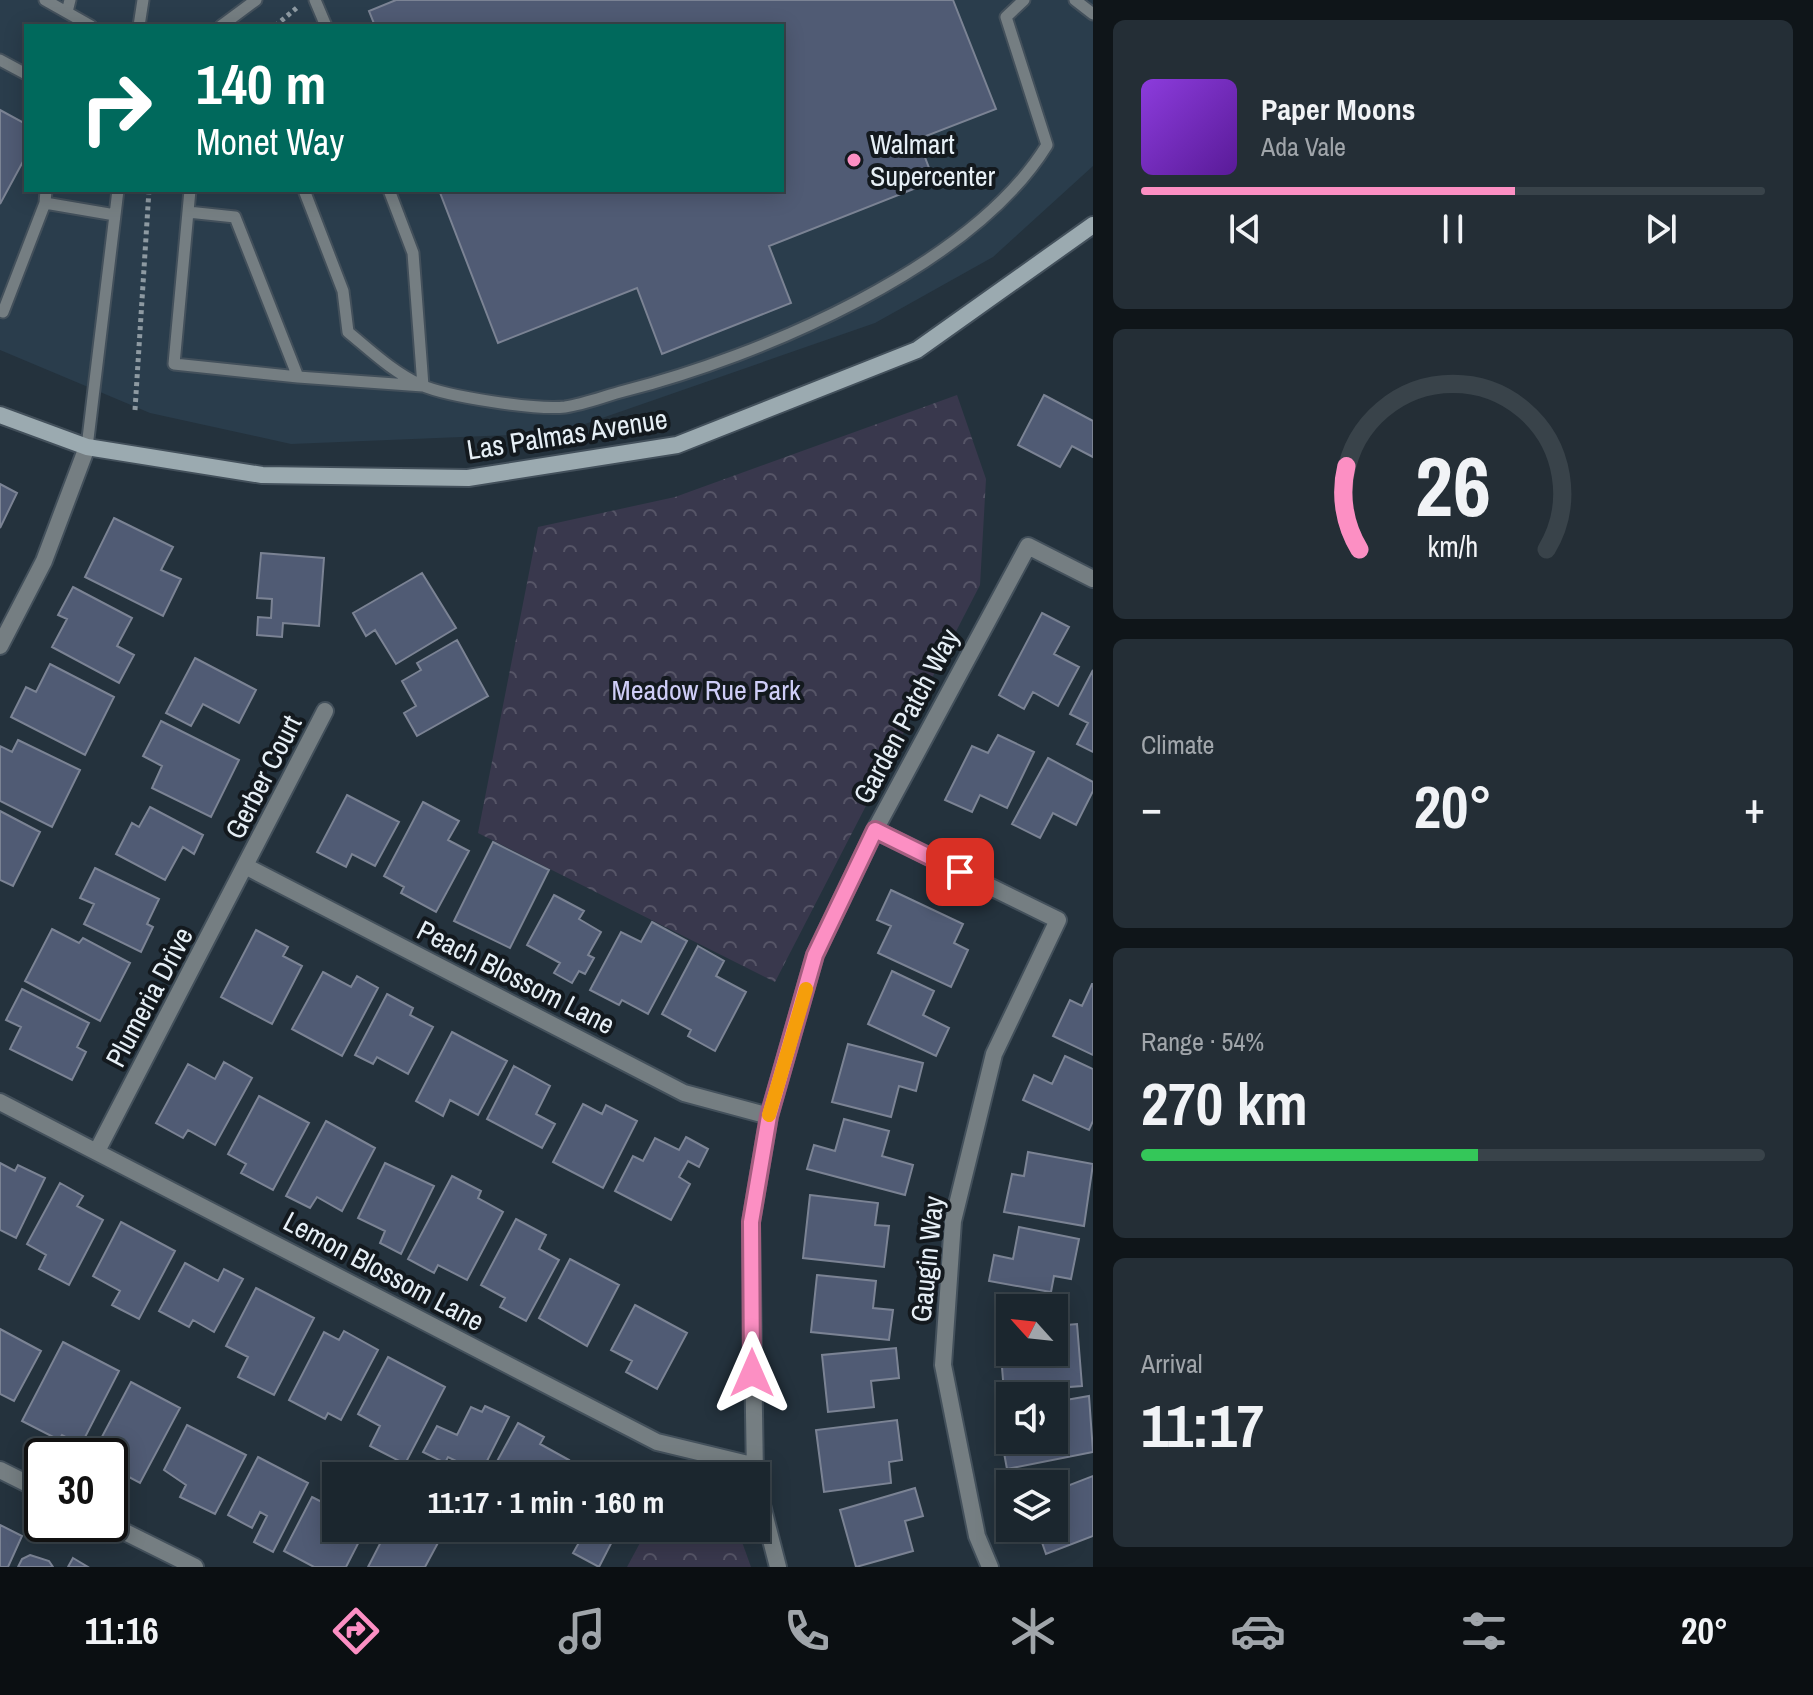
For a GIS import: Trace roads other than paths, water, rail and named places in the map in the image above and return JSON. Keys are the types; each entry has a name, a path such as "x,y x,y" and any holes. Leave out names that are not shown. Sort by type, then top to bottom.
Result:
{"street":[{"name":"Las Palmas Avenue","path":"0,415 87,447 262,475 468,478 677,445 917,350 1093,225"},
{"path":"0,646 44,561 87,447"},
{"name":"Garden Patch Way","path":"754,1462 751,1222 769,1116 815,955 875,830 1028,546 1093,579"},
{"name":"Gerber Court","path":"247,867 325,711"},
{"name":"Gaugin Way","path":"875,830 1058,920 994,1054 953,1221 943,1365 977,1536 990,1567"},
{"name":"Peach Blossom Lane","path":"247,867 684,1093 769,1116"},
{"name":"Plumeria Drive","path":"97,1151 247,867"},
{"name":"Lemon Blossom Lane","path":"0,1102 657,1442 718,1462"},
{"path":"0,1470 24,1482"},
{"path":"128,1534 195,1567"},
{"name":"Garden Patch Way","path":"770,1536 778,1567"}],"lane":[{"path":"45,0 69,6 89,24"},
{"path":"139,24 143,0"},
{"path":"224,24 256,0"},
{"path":"315,0 325,24"},
{"path":"190,192 174,364 423,386 491,401 564,407 652,384 754,351 926,260 981,219 1027,177 1047,145 1006,17 1024,0"},
{"path":"1075,0 1093,14"},
{"path":"0,60 24,73"},
{"path":"0,311 3,312 45,203 46,192"},
{"path":"87,447 118,192"},
{"path":"305,192 343,291 348,332 384,362 423,386"},
{"path":"390,192 413,253 423,386"},
{"path":"45,203 115,215"},
{"path":"188,212 235,217 298,377"}],"place":[{"name":"Walmart Supercenter","path":"854,160"}],"park label":[{"name":"Meadow Rue Park","path":"706,690"}]}
